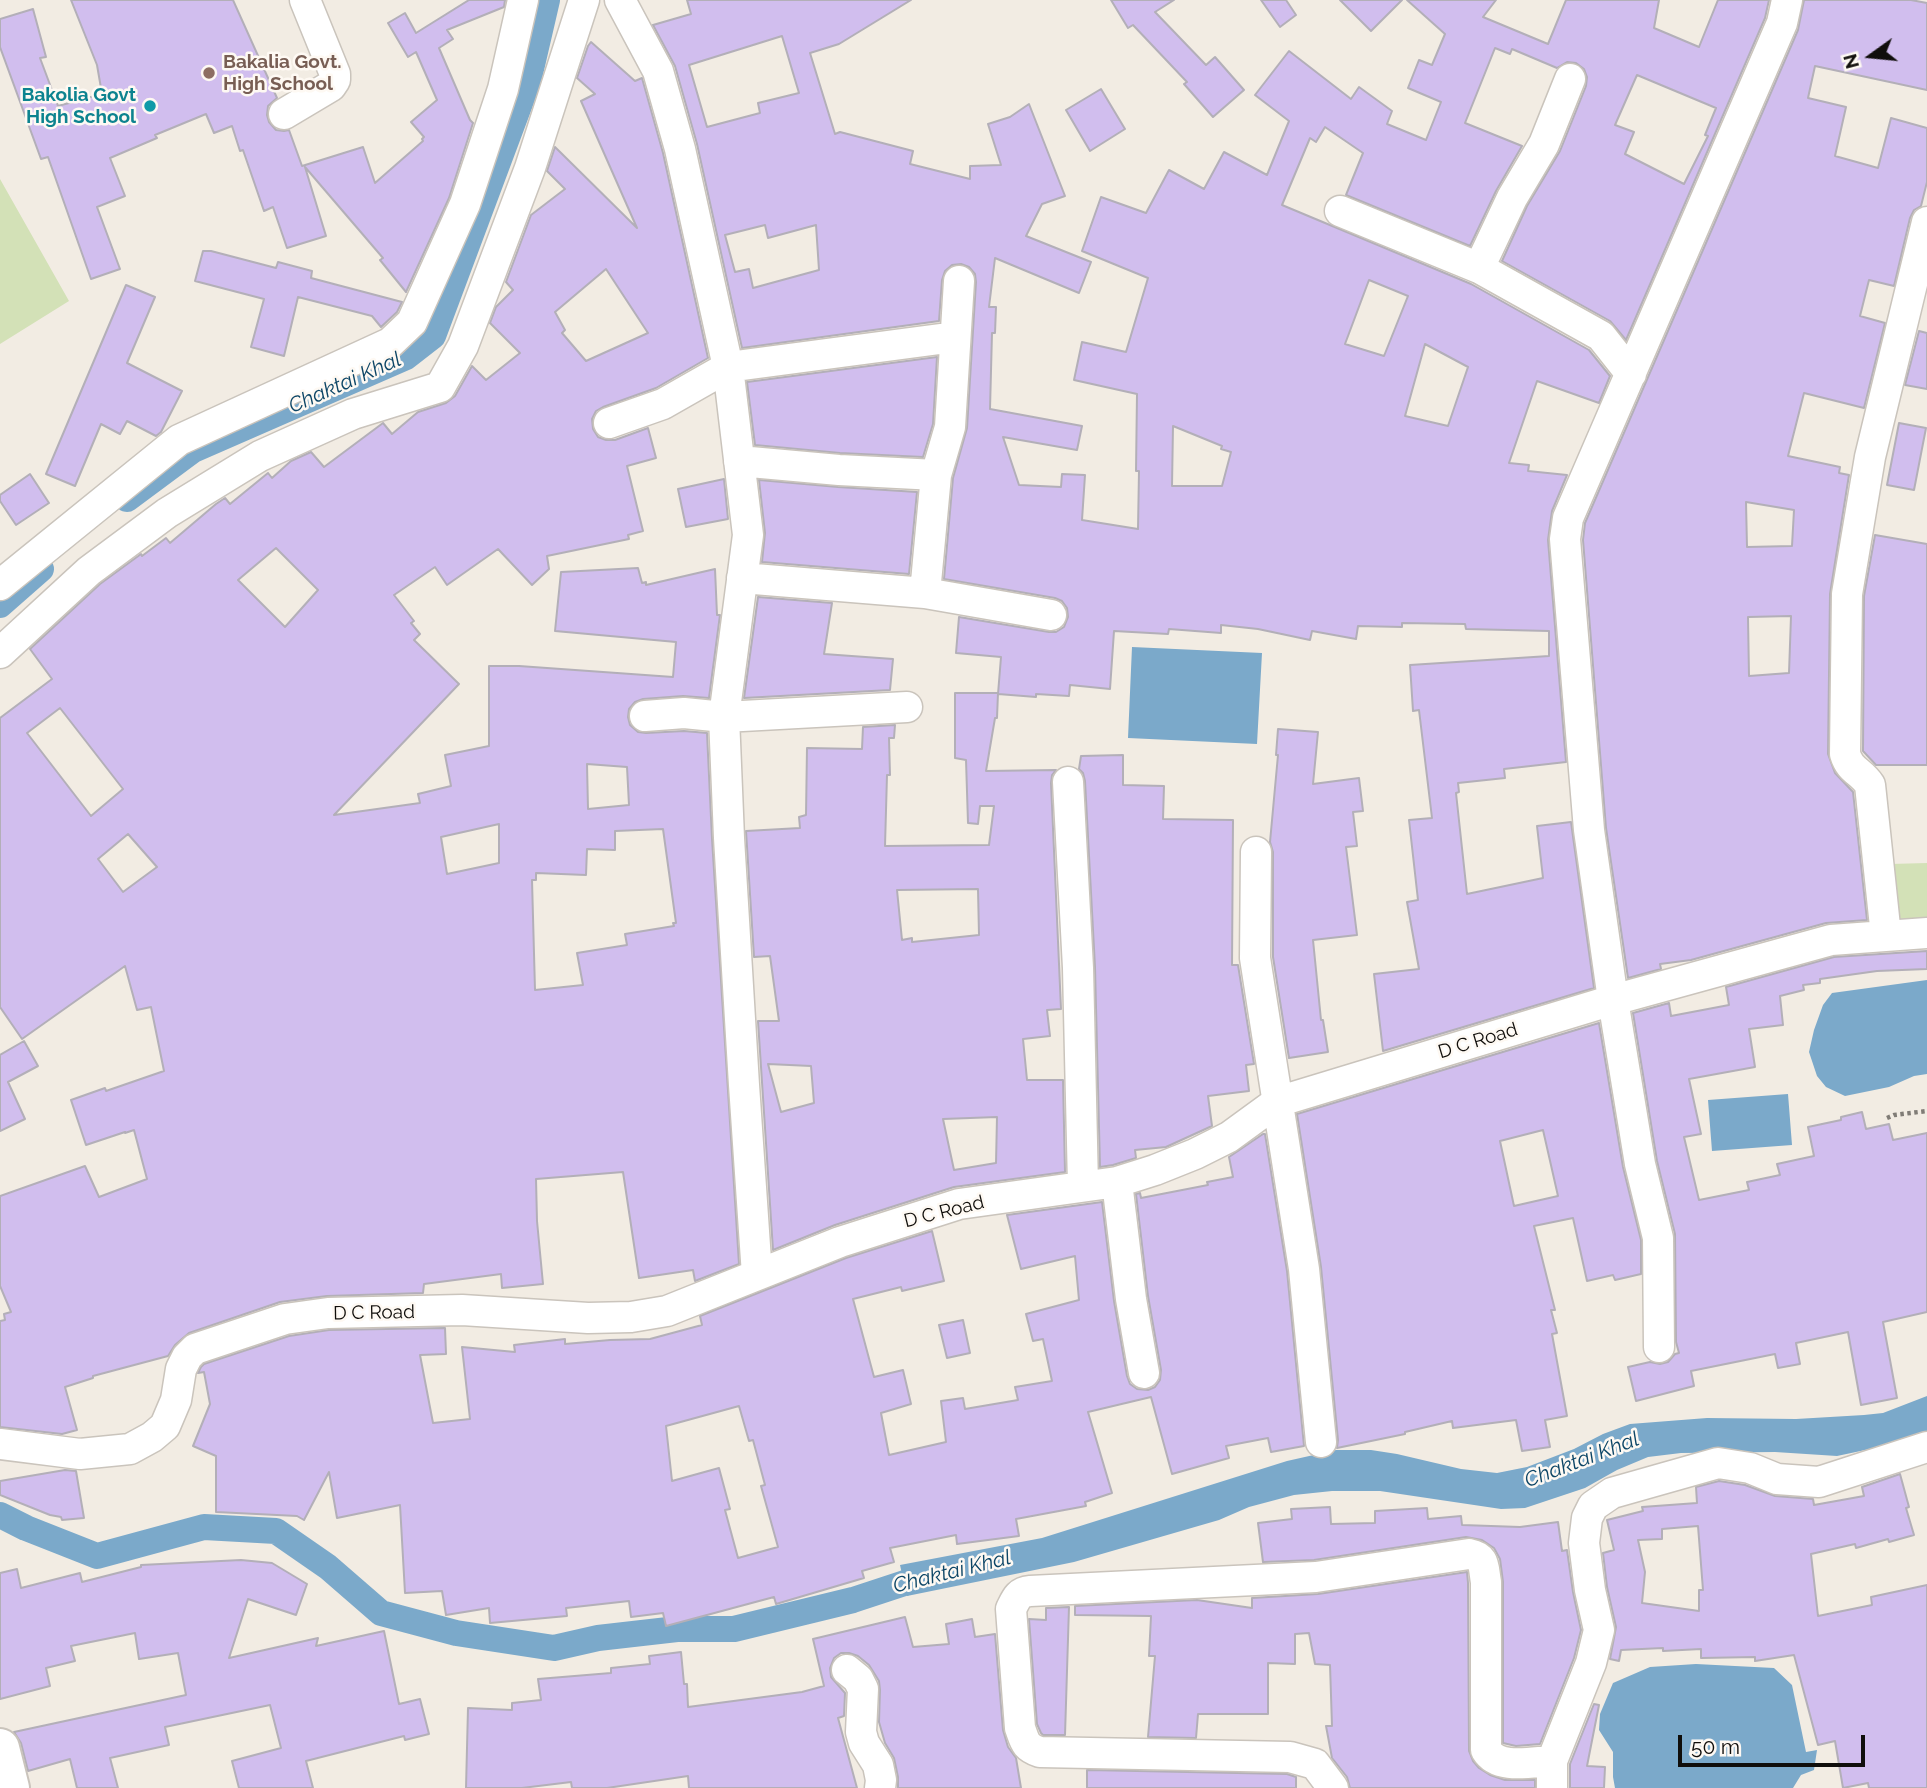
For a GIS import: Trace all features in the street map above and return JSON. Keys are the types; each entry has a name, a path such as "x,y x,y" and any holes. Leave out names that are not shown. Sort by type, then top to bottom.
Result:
{"street":[{"path":"284,114 331,86 335,80 335,74 305,0"},
{"path":"0,586 178,440 390,343 412,321 465,204 503,89 523,0"},
{"path":"8,645 89,570 167,513 260,456 353,414 440,387 463,346 530,168 584,0"},
{"path":"620,0 658,71 680,149 728,367 748,535 724,717 757,1275"},
{"path":"1660,1347 1658,1238 1640,1164 1589,830 1564,539 1568,518 1782,23 1787,0"},
{"path":"1479,268 1512,198 1544,144 1570,79"},
{"path":"1340,211 1479,268 1601,336 1631,374"},
{"path":"1886,936 1870,785 1848,764 1845,754 1847,594 1870,457 1927,222"},
{"path":"925,593 936,474 950,427 959,281"},
{"path":"609,423 663,404 728,367 955,337"},
{"path":"739,461 839,470 936,474"},
{"path":"742,578 925,593 1051,615"},
{"path":"645,716 684,713 724,717 907,707"},
{"path":"1069,782 1078,968 1083,1186"},
{"path":"1256,852 1255,958 1304,1269 1321,1442"},
{"name":"D C Road","path":"0,1444 80,1454 130,1449 165,1426 176,1400 181,1369 195,1349 285,1319 328,1313 462,1311 588,1318 631,1317 667,1311 840,1241 960,1204 1117,1182 1155,1170 1229,1137 1277,1102 1613,1000 1831,940 1927,933"},
{"path":"1117,1182 1131,1299 1144,1373"},
{"path":"1333,1788 1315,1764 1290,1756 1040,1752 1030,1749 1020,1728 1011,1609 1017,1596 1030,1591 1316,1577 1469,1554 1477,1556 1482,1561 1486,1582 1486,1750 1490,1757 1501,1763 1552,1775 1591,1663 1598,1630 1584,1543 1587,1518 1593,1506 1612,1493 1718,1463 1750,1468 1777,1479 1819,1482 1927,1447"},
{"path":"847,1670 858,1679 863,1689 861,1732 864,1743 878,1765 880,1788"},
{"path":"0,1748 10,1788"}],"path":[{"path":"1886,1118 1927,1111"}],"green space":[{"path":"0,179 69,301 0,344"},
{"path":"1927,863 1927,926 1892,927 1890,864"}],"water":[{"path":"1132,647 1262,653 1257,744 1128,738"},
{"path":"1927,980 1927,1074 1914,1076 1889,1087 1845,1096 1826,1087 1817,1076 1809,1052 1823,1005 1832,993"},
{"path":"1788,1094 1792,1145 1712,1151 1708,1100"},
{"path":"1927,1396 1927,1436 1922,1438 1837,1456 1775,1452 1681,1453 1648,1457 1585,1488 1525,1508 1501,1509 1380,1491 1332,1491 1294,1495 1249,1507 1219,1520 1074,1562 907,1596 900,1565 1042,1538 1287,1461 1336,1450 1371,1450 1461,1469 1497,1473 1527,1467 1630,1424 1707,1418 1796,1419 1864,1415 1883,1413"},
{"path":"1696,1664 1774,1668 1792,1685 1806,1752 1817,1750 1814,1770 1801,1775 1793,1788 1615,1788 1613,1752 1599,1730 1600,1714 1613,1683 1650,1667"}],"building":[{"path":"71,0 233,0 277,98 268,106 269,122 276,130 289,130 302,166 363,147 375,183 423,141 424,137 411,122 437,100 416,52 408,57 388,23 405,13 416,33 469,0 505,0 504,7 447,30 453,39 439,48 473,123 449,198 406,292 380,260 383,258 305,167 326,236 287,248 273,207 264,211 232,126 214,133 206,114 155,135 157,138 110,158 125,196 97,207 120,269 91,279 48,157 41,159 0,47 0,19 33,9 46,57 40,58 58,106 102,94 97,65"},
{"path":"687,0 911,0 839,44 810,53 835,134 840,132 913,151 910,164 970,179 970,166 1001,165 988,124 1010,117 1029,104 1065,196 1042,204 1026,236 1091,262 1079,293 995,258 989,307 996,307 995,333 992,333 990,409 1082,426 1077,450 1003,437 1019,485 1061,487 1062,474 1085,475 1082,520 1138,529 1137,394 1074,380 1082,342 1126,352 1148,278 1082,251 1101,197 1146,213 1169,170 1204,189 1224,152 1267,175 1289,121 1255,95 1289,51 1351,99 1359,87 1392,111 1387,124 1426,140 1441,102 1408,88 1419,60 1432,65 1445,34 1407,0 1496,0 1483,17 1548,44 1566,0 1659,0 1654,28 1699,47 1718,0 1769,0 1765,18 1626,340 1610,321 1502,261 1527,206 1560,151 1586,86 1584,69 1576,63 1567,62 1557,68 1512,49 1510,54 1495,48 1465,123 1522,146 1496,191 1470,246 1346,195 1363,153 1325,127 1316,142 1310,138 1282,205 1471,284 1589,350 1610,376 1599,403 1537,381 1509,463 1529,465 1528,471 1567,475 1552,511 1548,540 1566,762 1504,769 1505,778 1458,783 1459,792 1456,793 1467,894 1543,878 1537,826 1571,822 1594,988 1383,1051 1374,974 1419,969 1407,902 1418,900 1409,820 1432,818 1419,710 1413,711 1410,665 1549,656 1549,631 1466,629 1465,624 1402,623 1402,627 1358,626 1356,639 1312,631 1310,640 1258,629 1221,625 1221,633 1169,629 1168,634 1114,631 1110,689 1070,685 1069,696 998,694 1001,657 956,653 959,617 1056,632 1064,627 1068,617 1067,608 1062,601 1055,598 944,579 953,478 967,428 975,274 969,267 961,264 952,265 945,271 939,321 742,348 697,144 675,66 653,25 691,14","holes":["782,36 799,93 758,103 760,113 707,127 689,65","1637,75 1716,108 1705,135 1708,136 1684,184 1625,154 1634,132 1615,125","765,225 768,238 816,225 819,270 753,288 749,269 735,272 725,235","1369,280 1408,296 1384,356 1345,344","1425,344 1468,367 1448,426 1405,416","1173,426 1231,452 1222,486 1172,486"]},
{"path":"1111,0 1174,0 1155,12 1206,65 1215,57 1244,90 1213,117 1184,84 1187,82 1133,25 1128,28"},
{"path":"1261,0 1286,0 1296,15 1280,27"},
{"path":"1340,0 1402,0 1371,31"},
{"path":"1804,0 1911,0 1927,3 1927,90 1815,66 1808,98 1846,107 1835,156 1878,168 1891,118 1927,128 1927,182 1921,206 1914,210 1910,218 1894,286 1869,280 1860,316 1885,323 1864,408 1804,393 1788,456 1840,467 1839,473 1849,475 1830,594 1828,754 1835,773 1853,792 1867,920 1826,923 1691,960 1660,964 1661,969 1628,978 1606,828 1583,540 1585,523 1798,30","holes":["1746,502 1794,510 1792,546 1747,547","1791,616 1789,673 1749,676 1748,617"]},
{"path":"591,42 635,81 642,78 663,153 708,358 656,388 603,407 596,411 592,419 593,429 598,437 606,440 615,440 648,428 656,458 627,466 643,531 628,535 629,539 547,556 549,569 532,585 498,549 447,585 435,567 394,595 414,621 411,623 420,634 414,640 459,684 334,815 420,803 418,794 451,786 445,755 489,746 489,666 673,677 676,642 555,631 561,572 638,568 642,583 646,582 646,585 715,569 717,615 720,615 709,698 683,696 643,699 635,702 629,709 628,717 630,725 638,732 707,733 739,1264 695,1281 693,1270 639,1278 623,1172 536,1179 543,1284 502,1288 501,1274 424,1284 423,1293 327,1296 280,1302 189,1333 175,1345 168,1356 93,1376 65,1387 77,1430 62,1434 0,1427 0,1321 5,1320 4,1314 11,1312 0,1286 0,1196 85,1166 99,1197 147,1179 134,1130 86,1145 71,1100 164,1071 151,1007 137,1010 125,966 22,1039 0,1007 0,718 52,679 30,649 100,584 141,554 142,556 166,538 170,543 216,504 225,498 230,504 268,473 272,478 291,461 311,452 324,467 383,423 392,434 418,412 446,403 455,396 472,366 486,380 520,353 490,323 496,307 513,290 506,282 531,215 565,189 547,171 555,147 637,228 581,101 595,94 577,78","holes":["606,269 648,333 586,361 562,333 565,330 555,312","276,548 318,590 285,627 238,580","60,708 123,789 91,816 27,733","587,764 627,767 629,805 588,809","499,824 499,863 447,874 441,837","663,829 676,923 673,923 674,926 625,934 627,945 577,953 583,985 535,990 532,880 536,880 536,873 586,875 587,849 615,850 615,831","128,834 157,867 123,892 98,859"]},
{"path":"1101,89 1125,129 1090,151 1066,110"},
{"path":"203,251 276,268 278,262 312,271 311,278 402,302 397,312 381,327 372,316 298,297 284,356 251,347 264,299 195,281"},
{"path":"126,285 155,297 127,363 182,391 161,432 156,436 127,421 120,434 101,424 75,486 46,474"},
{"path":"1919,331 1927,333 1927,389 1905,385"},
{"path":"937,357 933,424 923,457 755,445 747,382"},
{"path":"1899,423 1926,428 1914,490 1887,485"},
{"path":"30,474 49,503 16,525 0,501 0,495"},
{"path":"724,479 728,519 686,527 678,489"},
{"path":"759,480 917,492 909,574 762,562 765,533"},
{"path":"1875,535 1927,544 1927,765 1876,765 1863,751 1864,596"},
{"path":"758,597 832,603 824,654 893,659 890,690 744,698"},
{"path":"955,693 998,693 997,718 986,771 1056,770 1051,783 1061,1009 1047,1010 1050,1036 1023,1039 1027,1080 1063,1080 1065,1172 954,1187 835,1225 773,1250 758,1021 779,1021 770,956 754,957 746,831 800,828 799,817 806,815 807,748 862,749 863,727 895,725 894,738 889,738 890,775 887,775 885,846 989,845 994,806 980,806 978,824 968,823 966,760 955,758","holes":["978,889 979,935 912,942 912,938 902,940 897,890","768,1064 811,1066 814,1103 781,1112","997,1117 996,1163 954,1170 943,1119"]},
{"path":"1278,729 1318,732 1313,784 1359,778 1363,811 1353,812 1357,846 1346,847 1357,935 1313,940 1321,1020 1328,1052 1289,1058 1273,957 1273,852 1270,842"},
{"path":"1123,755 1123,785 1164,786 1163,819 1233,820 1232,965 1238,965 1254,1064 1246,1065 1249,1091 1208,1096 1212,1126 1166,1147 1135,1150 1136,1158 1100,1167 1095,967 1085,781 1079,769 1081,756"},
{"path":"1927,951 1927,969 1877,971 1820,979 1820,983 1803,985 1804,990 1780,996 1783,1025 1749,1029 1755,1067 1689,1079 1701,1134 1684,1137 1699,1200 1749,1190 1747,1182 1780,1175 1777,1164 1814,1156 1808,1127 1841,1120 1841,1117 1862,1112 1866,1129 1889,1124 1893,1140 1927,1133 1927,1312 1883,1322 1897,1398 1861,1405 1848,1332 1796,1343 1800,1364 1778,1368 1775,1354 1691,1371 1694,1386 1636,1401 1628,1367 1650,1362 1668,1362 1679,1353 1676,1342 1675,1234 1657,1161 1633,1013 1669,1003 1671,1016 1729,1005 1726,987 1834,957"},
{"path":"1599,1023 1623,1167 1641,1240 1641,1274 1615,1280 1613,1275 1587,1281 1573,1218 1534,1226 1555,1310 1551,1310 1557,1333 1552,1334 1567,1416 1545,1420 1550,1447 1522,1451 1516,1420 1453,1428 1452,1421 1337,1448 1321,1267 1297,1114","holes":["1543,1130 1558,1196 1514,1206 1500,1141"]},
{"path":"24,1041 38,1066 8,1082 25,1119 0,1131 0,1055"},
{"path":"1265,1134 1287,1271 1304,1446 1271,1452 1268,1438 1226,1446 1229,1458 1172,1474 1151,1397 1088,1412 1112,1493 1085,1502 1086,1506 1016,1519 1019,1536 957,1544 956,1535 890,1548 894,1562 862,1571 864,1578 776,1604 774,1597 666,1626 663,1613 631,1617 629,1601 566,1608 567,1616 490,1623 489,1608 446,1615 442,1591 405,1593 400,1505 337,1518 329,1472 304,1520 297,1516 216,1512 216,1456 193,1446 210,1404 204,1372 198,1373 201,1367 289,1336 329,1330 445,1328 446,1354 420,1355 433,1423 470,1419 462,1347 515,1352 514,1345 565,1339 565,1344 650,1339 702,1325 700,1316 846,1258 932,1231 944,1281 902,1291 901,1287 853,1299 874,1377 903,1370 911,1404 881,1413 889,1455 946,1442 941,1401 963,1398 965,1409 1018,1400 1015,1387 1052,1381 1043,1339 1033,1341 1026,1314 1079,1300 1075,1256 1021,1269 1007,1215 1102,1202 1114,1301 1127,1376 1130,1384 1137,1389 1148,1390 1155,1387 1160,1380 1161,1370 1148,1296 1136,1194 1140,1193 1141,1198 1208,1185 1207,1182 1233,1177 1229,1157","holes":["739,1406 749,1441 753,1440 765,1485 761,1486 778,1547 738,1558 725,1510 730,1509 719,1468 672,1481 666,1426"]},
{"path":"963,1320 970,1353 947,1358 939,1325"},
{"path":"65,1470 76,1471 84,1518 62,1520 61,1517 0,1495 0,1481"},
{"path":"1900,1474 1914,1535 1889,1542 1888,1539 1856,1548 1855,1544 1811,1554 1818,1616 1872,1605 1871,1597 1927,1585 1927,1788 1869,1788 1868,1783 1843,1788 1835,1741 1818,1745 1794,1655 1755,1661 1755,1657 1701,1658 1701,1649 1663,1651 1663,1648 1621,1650 1619,1661 1610,1659 1616,1627 1603,1553 1614,1550 1607,1520 1643,1511 1642,1507 1697,1503 1696,1487 1719,1481 1745,1485 1775,1496 1813,1499 1814,1505 1864,1496 1862,1487","holes":["1698,1526 1703,1590 1699,1590 1699,1611 1642,1603 1645,1572 1638,1540 1662,1539 1662,1529"]},
{"path":"1330,1507 1331,1524 1375,1523 1375,1511 1427,1508 1428,1519 1461,1516 1462,1525 1520,1527 1558,1522 1562,1551 1567,1550 1581,1630 1574,1658 1540,1744 1516,1746 1503,1743 1503,1582 1500,1559 1494,1548 1482,1540 1466,1537 1314,1560 1263,1562 1258,1523 1292,1519 1291,1509"},
{"path":"241,1560 272,1563 307,1584 296,1615 248,1599 229,1658 318,1638 316,1646 384,1631 399,1704 420,1699 429,1734 405,1740 404,1736 306,1761 313,1788 239,1788 232,1761 281,1748 270,1705 165,1727 169,1745 110,1758 118,1788 77,1788 70,1759 28,1771 21,1743 14,1732 186,1695 178,1653 139,1659 135,1633 71,1646 75,1661 46,1668 50,1686 0,1699 0,1573 17,1569 21,1588 80,1573 82,1582 141,1565"},
{"path":"1467,1572 1469,1751 1479,1768 1490,1775 1505,1780 1535,1780 1535,1788 1350,1788 1347,1777 1332,1758 1326,1726 1332,1726 1330,1665 1315,1664 1309,1633 1295,1634 1295,1664 1268,1663 1268,1714 1198,1714 1196,1738 1148,1737 1155,1656 1149,1656 1151,1616 1075,1615 1075,1606 1197,1600 1252,1608 1252,1598 1318,1594"},
{"path":"1069,1607 1065,1735 1043,1735 1037,1724 1029,1619 1046,1620 1046,1608"},
{"path":"905,1617 913,1647 949,1644 946,1624 972,1619 975,1637 995,1634 1003,1730 1008,1747 1016,1758 1021,1788 898,1788 894,1758 885,1743 879,1722 879,1681 869,1665 858,1656 841,1653 834,1658 830,1668 831,1677 845,1693 844,1716 838,1718 857,1788 689,1788 688,1776 607,1788 572,1788 571,1782 522,1788 466,1788 468,1708 512,1710 512,1703 541,1700 538,1679 611,1673 611,1668 650,1664 649,1656 681,1652 688,1707 802,1692 824,1686 813,1639"},
{"path":"1594,1704 1599,1705 1587,1766 1605,1767 1604,1788 1570,1788 1570,1764"},
{"path":"1087,1770 1287,1774 1296,1777 1296,1788 1087,1788"}],"waterway":[{"name":"Chaktai Khal","path":"127,499 193,450 406,357 433,336 528,82 547,0"},
{"name":"Chaktai Khal","path":"0,605 41,569"},
{"name":"Chaktai Khal","path":"0,1515 97,1556 204,1527 276,1531 328,1567 381,1613 456,1633 554,1648 598,1638 677,1629 734,1629 853,1600 938,1572"}],"place":[{"name":"Bakalia Govt. High School","path":"209,73"},
{"name":"Bakolia Govt High School","path":"150,106"}]}
